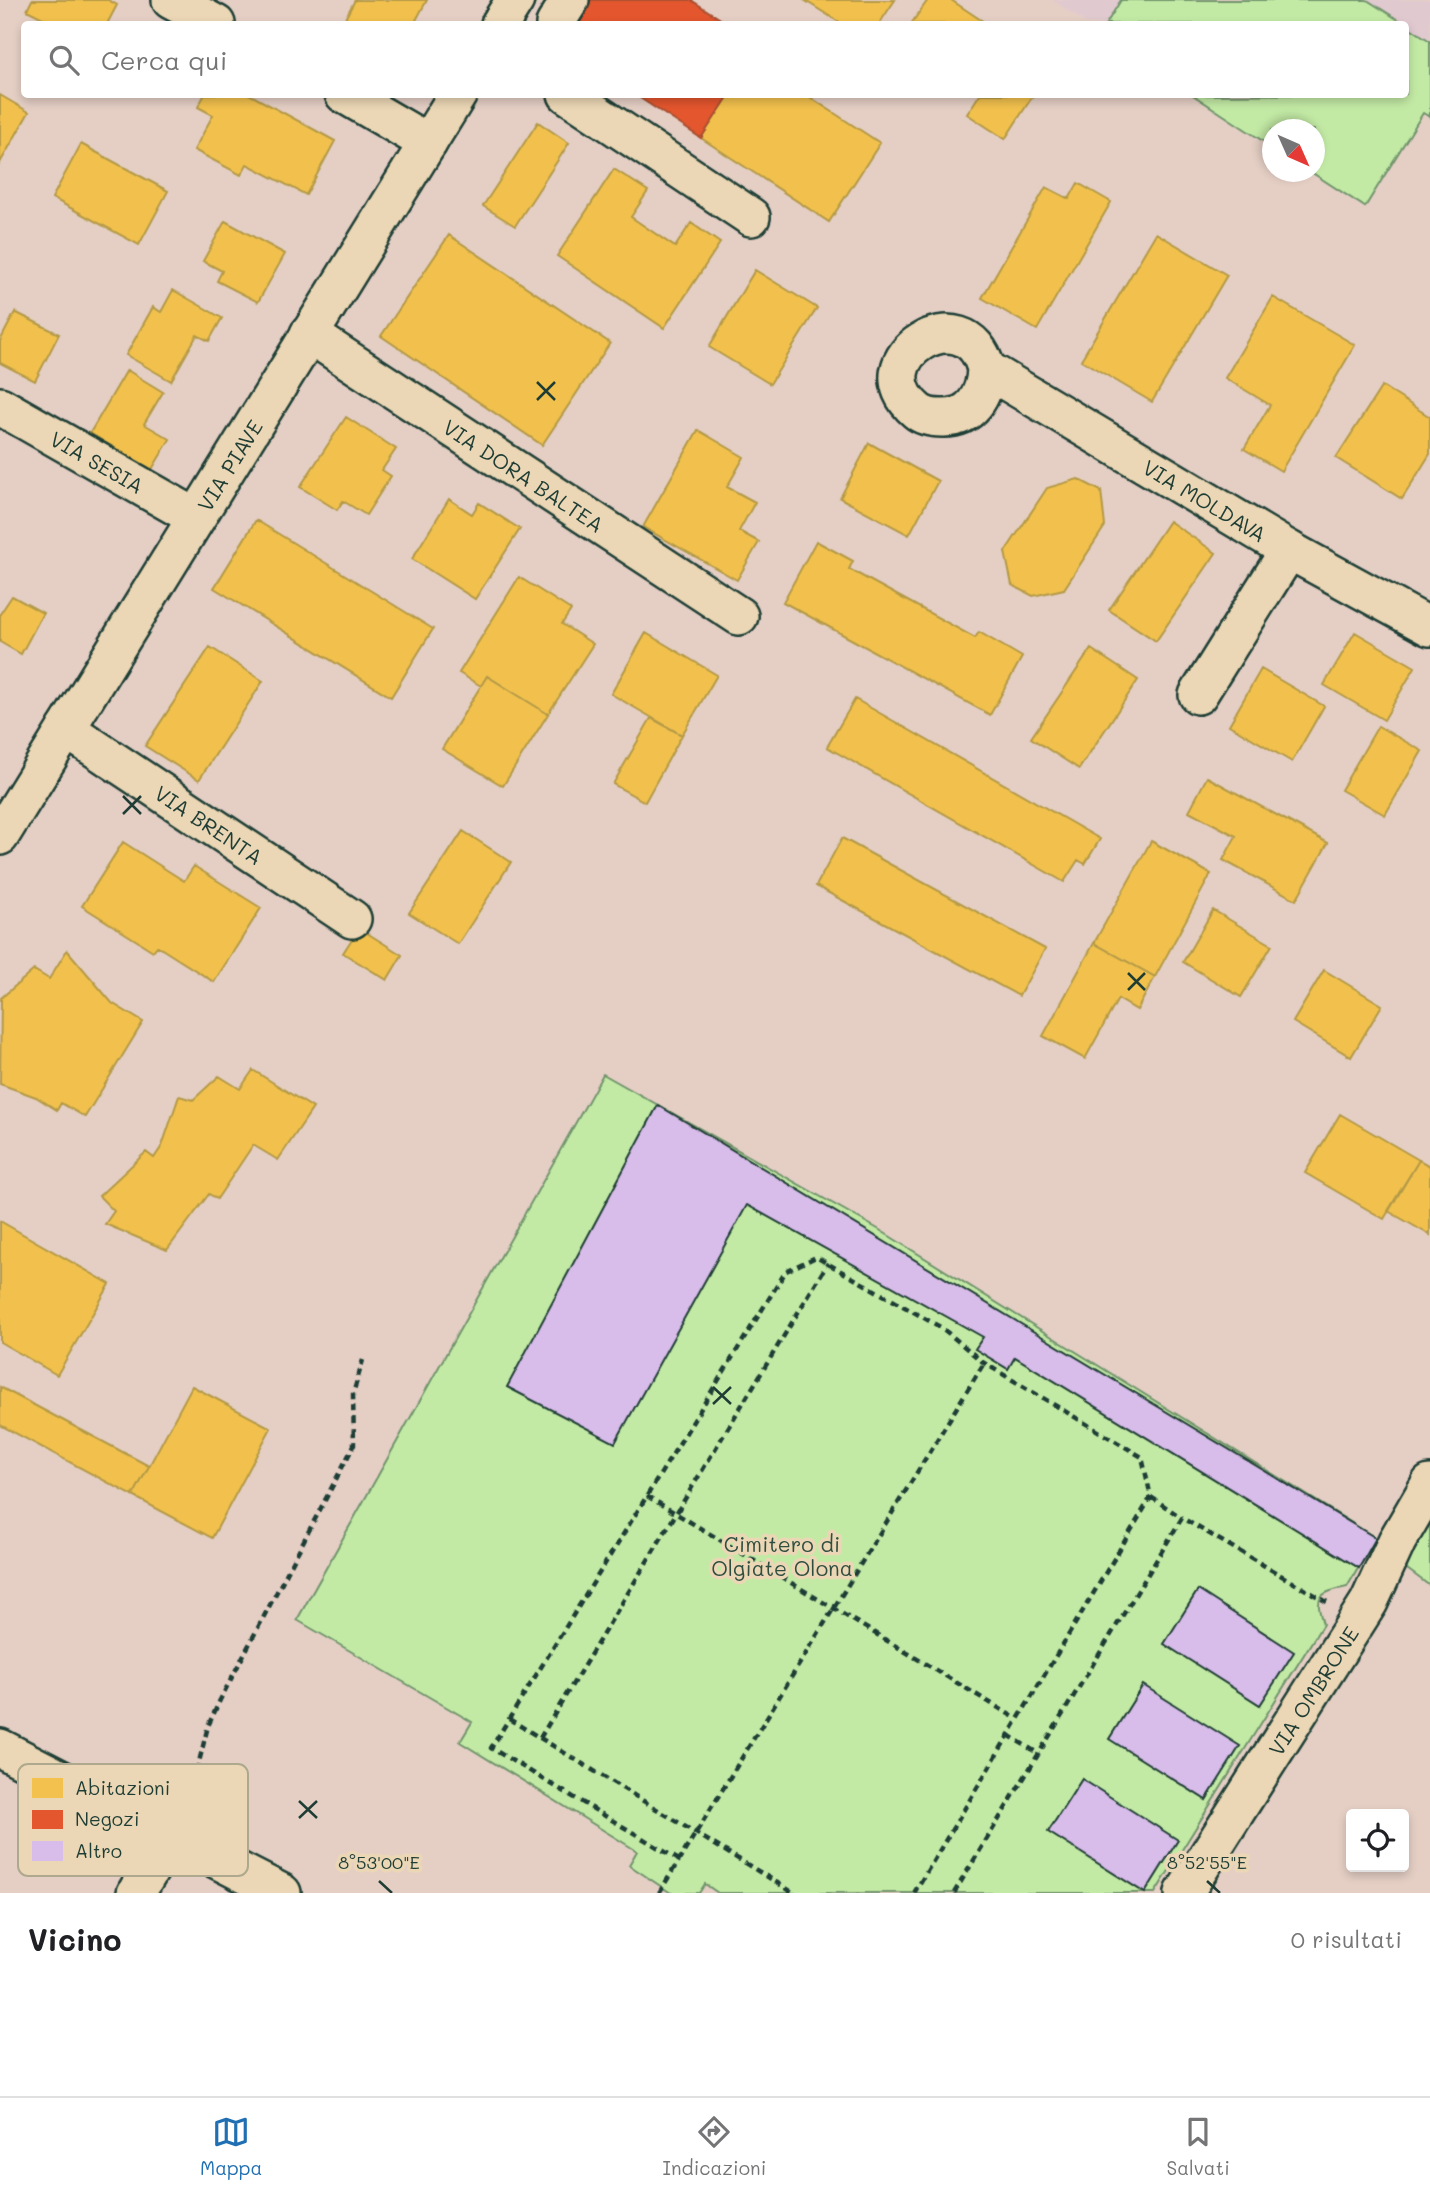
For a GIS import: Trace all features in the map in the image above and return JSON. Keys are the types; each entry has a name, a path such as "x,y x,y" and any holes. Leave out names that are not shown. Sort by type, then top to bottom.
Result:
{"street":[{"path":"171,0 210,21"},
{"path":"557,21 570,0"},
{"path":"351,98 428,143"},
{"name":"VIA PIAVE","path":"4,819 66,729 456,98"},
{"path":"573,98 751,217"},
{"name":"VIA DORA BALTEA","path":"309,334 739,616"},
{"name":"VIA MOLDAVA","path":"986,369 1289,550 1430,628"},
{"name":"VIA SESIA","path":"0,406 195,517"},
{"path":"1198,695 1289,550"},
{"name":"VIA BRENTA","path":"66,729 352,919"},
{"name":"VIA OMBRONE","path":"1184,1893 1357,1622 1380,1583 1397,1541 1430,1484"},
{"path":"0,1748 31,1764"},
{"path":"136,1893 146,1876"},
{"path":"248,1876 282,1893"}],"path":[{"path":"679,1860 491,1748 786,1271 816,1257 942,1328 984,1363 1142,1457 1151,1497 1357,1622"},
{"path":"540,1738 828,1264"},
{"path":"198,1764 208,1726 220,1700 354,1445 353,1394 363,1360"},
{"path":"659,1893 984,1363"},
{"path":"647,1496 1017,1719"},
{"path":"914,1893 1151,1497"},
{"path":"954,1893 1182,1518"},
{"path":"509,1719 794,1893"},
{"path":"1007,1735 1039,1754"}],"shaded area":[{"path":"1053,0 1121,0 1108,21 1083,21"},
{"path":"1367,0 1430,0 1430,41 1409,26 1409,21 1401,21"}],"green space":[{"path":"1121,0 1367,0 1400,21 1108,21"},
{"path":"1409,27 1430,41 1430,117 1423,113 1365,207 1325,181 1325,119 1262,119 1262,140 1198,98 1409,98"},
{"name":"Cimitero di Olgiate Olona","path":"603,1074 878,1229 1376,1538 1347,1587 1330,1591 1321,1597 1319,1607 1323,1624 1155,1893 718,1893 705,1884 699,1893 671,1893 629,1865 637,1851 460,1742 472,1722 297,1620"},
{"path":"1430,1504 1430,1586 1403,1566"}],"building: Abitazioni":[{"path":"32,0 108,0 117,5 109,21 46,21 27,10"},
{"path":"355,0 427,0 416,21 344,21"},
{"path":"804,0 895,0 881,21 837,21"},
{"path":"928,0 951,0 982,21 913,21"},
{"path":"0,95 29,112 0,163"},
{"path":"203,98 256,98 335,141 306,195 247,164 241,175 194,150 213,115 198,107"},
{"path":"727,98 811,98 880,143 829,222 701,138"},
{"path":"977,98 1031,98 1005,139 967,114"},
{"path":"538,122 569,143 515,226 483,206"},
{"path":"81,144 168,191 139,245 52,198"},
{"path":"614,169 648,191 631,217 675,247 691,223 720,243 664,328 557,256"},
{"path":"1078,183 1111,202 1037,330 982,298 1046,187 1069,199"},
{"path":"225,221 285,254 258,302 217,281 222,271 203,261"},
{"path":"1156,233 1227,275 1152,402 1081,360"},
{"path":"449,235 610,343 542,445 381,336"},
{"path":"755,270 817,308 770,384 709,347"},
{"path":"173,290 222,318 209,341 197,335 171,381 126,355 153,307 161,312"},
{"path":"1273,297 1355,345 1281,471 1244,449 1270,405 1225,378"},
{"path":"15,312 59,334 35,381 0,363 0,341"},
{"path":"127,370 163,392 144,424 170,439 145,481 111,461 118,450 90,433"},
{"path":"1382,386 1430,417 1430,454 1402,499 1336,458"},
{"path":"346,417 396,449 382,470 391,476 366,515 343,501 337,510 300,487"},
{"path":"698,430 744,457 727,487 755,502 739,531 759,542 737,580 643,527"},
{"path":"869,443 938,481 909,535 840,498"},
{"path":"1078,479 1101,491 1105,526 1064,589 1033,596 1012,585 1005,552 1047,488"},
{"path":"449,499 472,514 479,503 520,529 475,599 412,559"},
{"path":"256,520 433,629 391,697 214,588"},
{"path":"1169,521 1216,553 1156,641 1109,610"},
{"path":"816,541 853,561 849,569 975,638 979,632 1022,657 990,715 783,602"},
{"path":"519,577 571,610 562,624 593,644 548,714 487,676 481,686 459,673"},
{"path":"12,596 43,613 21,654 0,642 0,614"},
{"path":"1355,632 1415,667 1384,720 1324,685"},
{"path":"646,633 717,675 682,735 611,694"},
{"path":"210,647 263,681 199,780 145,746"},
{"path":"1091,649 1138,680 1079,769 1031,738"},
{"path":"1261,669 1324,706 1292,762 1229,725"},
{"path":"487,676 548,714 503,786 442,749"},
{"path":"855,699 1100,839 1085,864 1078,860 1064,882 827,747"},
{"path":"651,718 682,735 645,802 613,784"},
{"path":"1378,726 1422,751 1385,815 1341,790"},
{"path":"1207,777 1328,843 1296,900 1223,860 1236,836 1189,811"},
{"path":"463,831 511,862 458,944 409,913"},
{"path":"842,838 1045,949 1019,996 816,886"},
{"path":"1151,841 1211,874 1155,977 1094,943"},
{"path":"123,842 184,881 194,866 261,908 214,982 157,946 153,951 82,906"},
{"path":"1213,910 1272,945 1241,997 1183,962"},
{"path":"359,928 402,955 387,980 343,953"},
{"path":"1094,943 1155,977 1137,1010 1118,999 1085,1059 1043,1036"},
{"path":"67,950 112,1003 143,1022 85,1117 61,1103 57,1110 36,1097 0,1084 1,998 34,970 49,979"},
{"path":"1324,970 1382,1005 1351,1057 1293,1022"},
{"path":"253,1070 313,1108 278,1160 253,1145 217,1199 209,1194 167,1250 105,1224 114,1211 99,1196 146,1152 154,1158 162,1146 179,1096 193,1100 219,1076 240,1089"},
{"path":"1340,1114 1419,1160 1384,1219 1305,1173"},
{"path":"1419,1160 1430,1166 1430,1235 1388,1211"},
{"path":"0,1221 110,1284 57,1375 0,1342"},
{"path":"192,1386 271,1428 212,1538 133,1496"},
{"path":"0,1387 149,1466 133,1496 0,1425"}],"building: Negozi":[{"path":"588,0 691,0 722,20 721,21 575,21"},
{"path":"640,98 727,98 701,138"}],"building: Altro":[{"path":"658,1105 1376,1538 1359,1568 1015,1357 1008,1369 975,1349 983,1337 747,1205 615,1443 507,1387"},
{"path":"1198,1590 1294,1652 1260,1705 1164,1644"},
{"path":"1143,1685 1240,1746 1206,1800 1109,1739"},
{"path":"1082,1779 1178,1840 1145,1893 1048,1832"}]}
